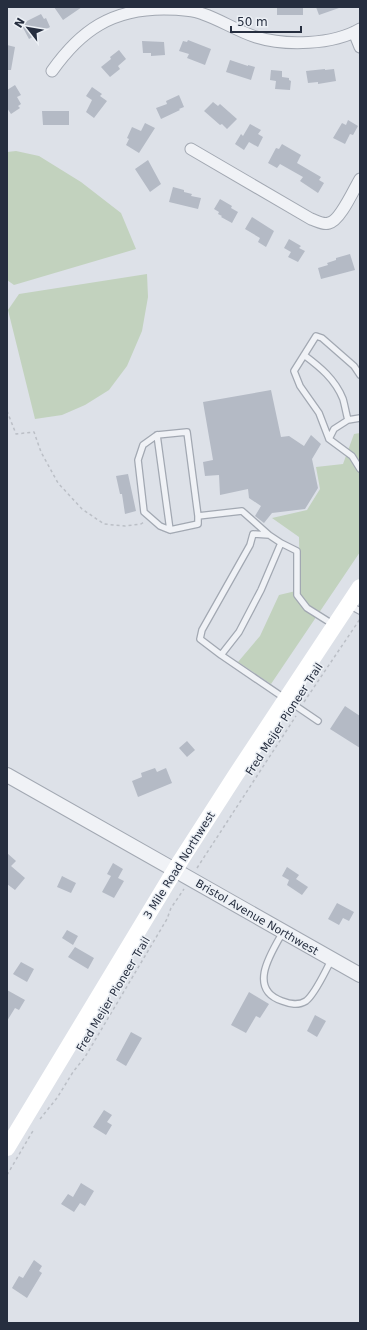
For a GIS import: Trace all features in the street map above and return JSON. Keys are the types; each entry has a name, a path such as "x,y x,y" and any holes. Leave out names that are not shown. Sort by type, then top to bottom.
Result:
{"main road":[{"name":"3 Mile Road Northwest","path":"7,1148 234,776 334,625 354,608 360,588"}],"street":[{"path":"52,72 63,56 84,34 99,24 135,10 203,10 238,30 257,38 280,42 303,43 329,40 357,31 360,46"},
{"path":"191,149 311,219 323,224 331,223 337,217 360,179"},
{"name":"Bristol Avenue Northwest","path":"7,775 283,932 332,959 358,971"}],"lane":[{"path":"360,375 354,366 322,338 316,336 294,371 300,386 320,413 329,438 352,456 360,469"},
{"path":"304,355 331,378 343,399 348,420"},
{"path":"329,438 334,429 348,420 360,418"},
{"path":"186,432 198,524 170,530 160,526 150,518 144,512 138,460 143,445 157,435 186,432"},
{"path":"157,435 170,530"},
{"path":"198,516 242,511 269,535 297,551 297,596 307,608 334,625"},
{"path":"269,535 253,534 250,545 202,630 200,639 318,721"},
{"path":"221,655 243,625 261,590 281,543"},
{"path":"283,932 264,971 264,986 271,996 294,1005 301,1004 312,994 332,959"}],"path":[{"path":"7,411 16,434 34,432 41,452 58,483 82,508 104,524 125,526 141,524 150,518"},
{"name":"Fred Meijer Pioneer Trail","path":"40,1120 85,1057 167,919 171,908 300,708 360,619"},
{"path":"7,1175 36,1127"}],"green space":[{"path":"16,151 39,156 81,182 121,213 136,249 14,285 7,280 7,152"},
{"path":"147,274 148,297 142,331 127,366 109,390 85,405 62,415 35,419 8,310 19,294"},
{"path":"360,433 360,552 271,684 238,662 260,636 279,595 300,590 299,537 272,518 307,510 320,489 316,467 343,464 354,434"}],"building":[{"path":"54,7 82,7 63,20"},
{"path":"277,7 303,7 303,15 277,15"},
{"path":"316,7 339,7 339,8 319,15"},
{"path":"41,14 44,19 46,18 50,27 29,39 21,24"},
{"path":"188,40 211,49 205,65 187,58 189,54 179,51 183,41 187,42"},
{"path":"142,41 164,42 165,55 151,56 151,53 143,53"},
{"path":"7,45 15,47 11,70 7,70"},
{"path":"119,50 126,59 118,66 120,69 110,77 101,67"},
{"path":"230,60 255,67 251,80 226,72"},
{"path":"334,69 336,81 318,84 318,82 308,83 306,71"},
{"path":"271,70 282,71 282,77 289,78 291,81 290,90 275,89 276,81 270,80"},
{"path":"15,85 21,95 17,97 21,104 18,106 20,108 11,114 7,108 7,90"},
{"path":"92,87 102,94 100,96 107,101 94,118 86,112 92,100 86,96"},
{"path":"179,95 184,107 161,119 156,108 167,104 166,101"},
{"path":"213,102 218,106 220,104 237,119 227,129 204,111"},
{"path":"42,111 69,111 69,125 43,125"},
{"path":"348,120 358,126 353,135 350,134 345,144 333,138 342,123 346,125"},
{"path":"145,123 155,128 139,153 126,145 129,139 127,138 132,127 141,131"},
{"path":"250,124 261,130 258,134 263,137 258,147 249,142 244,150 235,144 241,134 243,136"},
{"path":"282,144 301,155 297,163 321,177 319,180 324,183 318,193 300,181 303,177 280,164 277,168 268,163 276,148 279,149"},
{"path":"148,160 161,184 150,192 135,169"},
{"path":"173,187 192,194 191,196 201,198 198,209 169,202"},
{"path":"220,199 232,206 231,208 238,212 232,223 221,217 222,216 218,214 219,212 214,209"},
{"path":"252,217 274,231 266,247 258,242 260,238 245,229"},
{"path":"289,239 301,246 299,248 305,251 298,262 288,257 291,252 284,248"},
{"path":"350,254 355,270 321,279 318,268 328,265 327,263 336,260 336,258"},
{"path":"271,390 281,437 289,436 304,446 311,435 321,444 312,459 318,488 305,509 272,513 264,523 255,516 261,506 249,498 248,489 220,495 219,475 205,476 203,462 213,460 203,402"},
{"path":"128,474 136,511 125,514 122,494 120,494 116,476"},
{"path":"345,706 360,716 360,748 330,729"},
{"path":"187,741 195,750 187,757 179,748"},
{"path":"155,768 157,772 166,768 172,783 138,797 132,781 142,777 141,773"},
{"path":"7,853 16,861 11,866 25,878 15,890 7,884"},
{"path":"113,863 123,869 118,878 124,881 114,898 102,892 111,876 107,874"},
{"path":"287,867 299,875 296,879 308,887 302,895 287,885 289,880 282,876"},
{"path":"62,876 76,883 71,893 57,887"},
{"path":"337,903 354,912 349,921 343,918 339,925 328,919"},
{"path":"67,930 78,936 73,945 62,938"},
{"path":"75,947 94,958 88,969 68,957"},
{"path":"21,962 34,969 27,982 13,974"},
{"path":"7,990 25,1000 19,1010 15,1008 7,1021"},
{"path":"249,992 269,1004 260,1018 256,1016 246,1033 231,1025"},
{"path":"315,1015 326,1021 317,1037 307,1031"},
{"path":"131,1032 142,1038 126,1066 116,1060"},
{"path":"104,1110 112,1115 107,1122 112,1125 106,1135 93,1127"},
{"path":"81,1183 94,1191 85,1206 80,1203 74,1212 61,1204 68,1194 73,1197"},
{"path":"34,1260 42,1266 39,1271 42,1273 27,1298 12,1288 19,1276 23,1278"}]}
